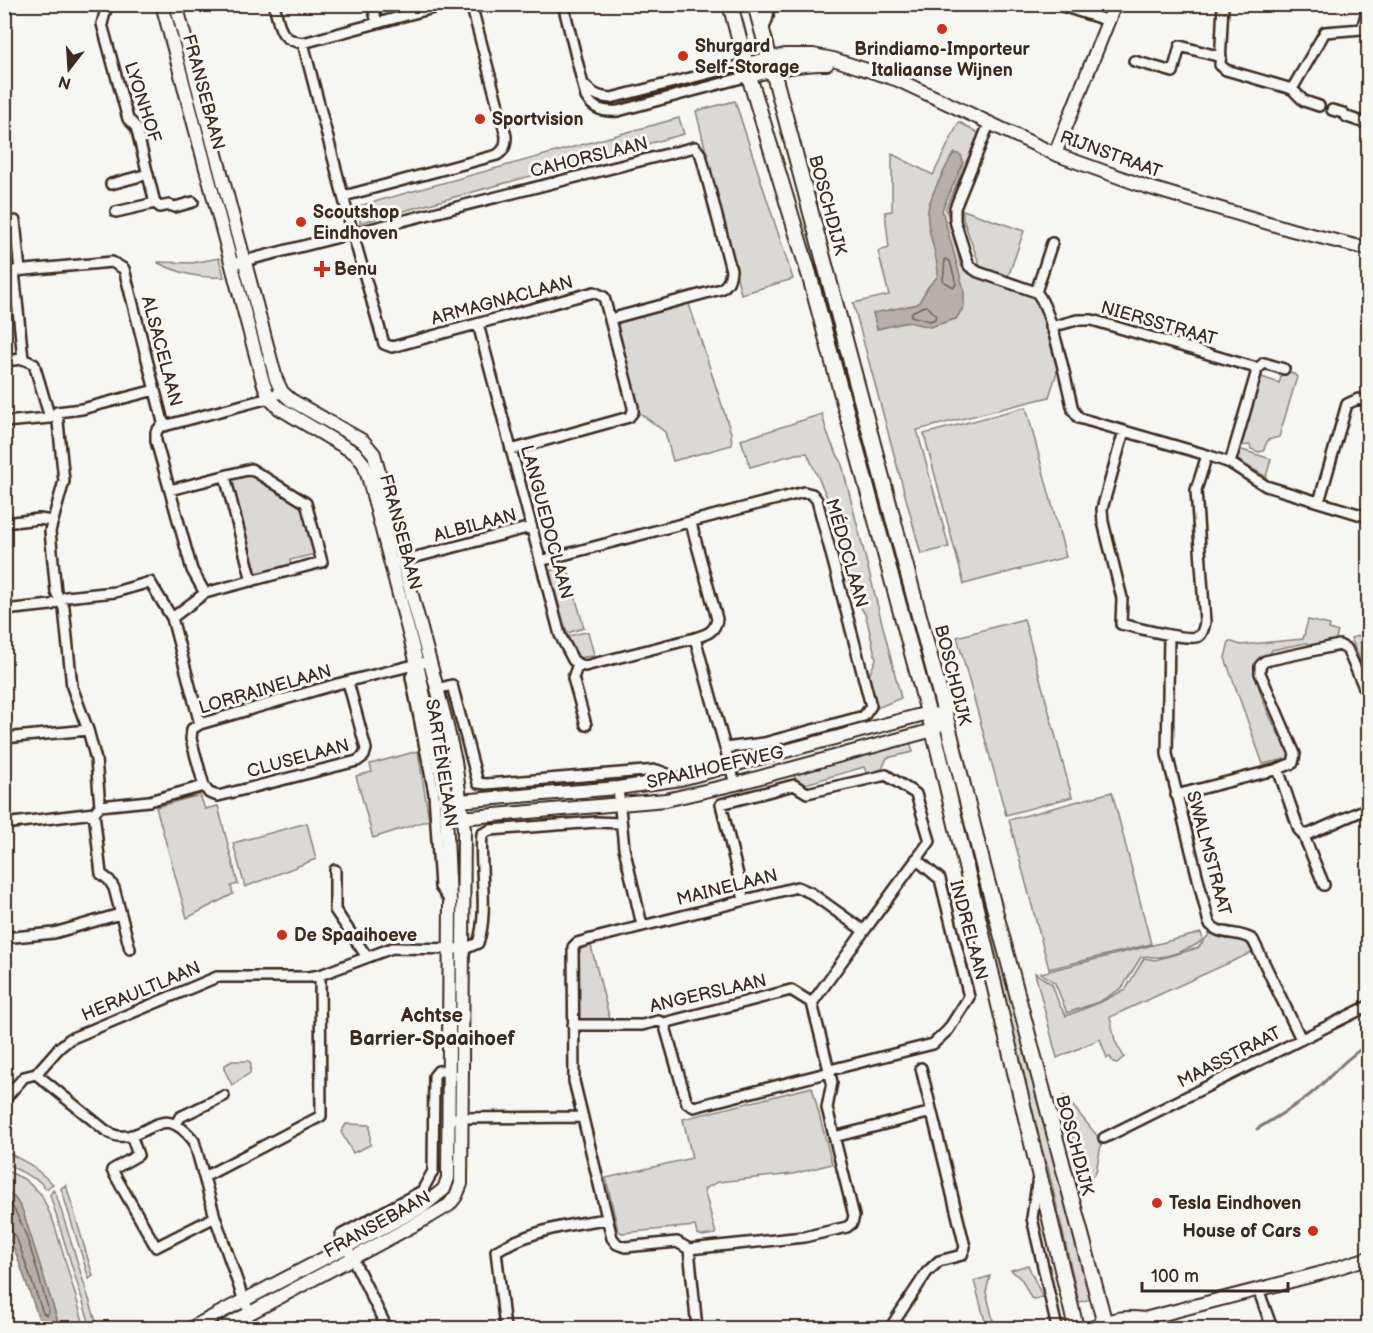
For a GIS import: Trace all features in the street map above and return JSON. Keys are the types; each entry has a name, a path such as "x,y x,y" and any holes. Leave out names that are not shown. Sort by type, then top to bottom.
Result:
{"main road":[{"name":"BOSCHDIJK","path":"730,4 809,274 933,730 1076,1329"},
{"name":"BOSCHDIJK","path":"755,4 946,717 1101,1326"}],"street":[{"name":"LYONHOF","path":"105,4 102,24 128,120 136,127 155,203"},
{"name":"FRANSEBAAN","path":"162,4 262,382 269,398 279,408 355,453 364,464 397,562"},
{"name":"FRANSEBAAN","path":"176,4 276,379 282,392 291,400 363,441 374,454 397,562 423,663 447,810 450,901 450,1071 448,1178 444,1189 422,1207 251,1314 222,1329"},
{"path":"274,4 282,35 290,41 303,43 448,4"},
{"path":"372,4 377,22"},
{"path":"344,196 497,155 502,151 506,135 471,4"},
{"path":"563,4 586,97 590,104 598,110 618,111 748,70"},
{"name":"BOSCHDIJK","path":"763,31 768,17 769,4"},
{"path":"1056,4 1108,21"},
{"path":"1055,154 1116,4"},
{"path":"1223,4 1220,65 1226,70 1292,89 1304,101 1320,106"},
{"path":"1292,89 1325,32 1365,30 1368,7"},
{"path":"303,43 353,234"},
{"path":"1134,61 1173,72 1180,46 1221,57"},
{"name":"RIJNSTRAAT","path":"748,70 772,64 785,55 813,55 852,65 922,90 988,124 1055,154 1144,186 1292,230 1368,249"},
{"path":"584,85 593,94 611,98 748,70"},
{"path":"639,91 644,104"},
{"path":"1332,110 1368,124"},
{"path":"988,124 955,208 955,221 969,266 978,272 1036,292 1044,302 1073,410 1079,418 1207,455 1230,463 1266,486 1368,517"},
{"name":"CAHORSLAAN","path":"232,264 695,147 701,155 731,270 727,286 610,319"},
{"path":"111,184 148,174"},
{"path":"116,212 155,203 160,207 168,205 175,207 193,202"},
{"path":"15,221 13,271 23,359"},
{"name":"ARMAGNACLAAN","path":"353,234 384,344 388,347 594,292 604,297 633,412 628,417 511,450"},
{"path":"1036,292 1052,243"},
{"name":"ALSACELAAN","path":"13,271 112,262 124,269 164,426 269,398 282,392"},
{"name":"NIERSSTRAAT","path":"1051,327 1077,320 1092,320 1253,367 1256,370 1264,363 1284,369"},
{"name":"LANGUEDOCLAAN","path":"478,324 560,635 573,660 578,664"},
{"path":"4,361 23,359 34,364 53,415 64,481 50,531 56,592 63,608 72,687 96,760 102,874 114,888 130,949"},
{"path":"1230,463 1256,370"},
{"path":"4,423 82,409 155,390"},
{"path":"1319,502 1347,404 1358,399 1368,402"},
{"path":"164,426 156,432 156,441 192,570 205,593"},
{"path":"1124,431 1102,509 1103,522 1122,598 1121,624 1193,638 1199,636 1203,630 1205,622 1196,490 1207,455"},
{"path":"170,490 251,469 306,503 323,566 252,580 205,593 172,618"},
{"path":"225,476 252,580"},
{"name":"MÉDOCLAAN","path":"687,523 804,492 812,494 817,500 870,698 871,706 868,712"},
{"path":"4,523 39,519 52,521"},
{"path":"540,561 681,523 687,523 692,527 717,619 716,627 709,633 695,638 585,666 578,664 573,678 586,725"},
{"name":"ALBILAAN","path":"397,562 531,527"},
{"path":"4,610 51,605 66,597 115,592 150,582 172,618 200,724"},
{"name":"SWALMSTRAAT","path":"1169,635 1167,754 1209,923 1218,931 1245,934 1253,940 1301,1039"},
{"path":"695,638 735,784"},
{"path":"1176,795 1278,769 1293,763 1296,759 1296,754 1260,673 1260,666 1265,661 1339,645 1347,649 1368,696"},
{"name":"FRANSEBAAN","path":"191,1329 244,1301 449,1205 461,1184 464,829 455,760 437,689 423,663"},
{"name":"LORRAINELAAN","path":"204,786 191,739 192,729 200,724 423,663"},
{"name":"SARTÈNELAAN","path":"423,663 411,678 434,793 440,887 450,901"},
{"name":"CLUSELAAN","path":"204,786 209,793 218,796 357,761 364,756 366,749 348,682"},
{"name":"SPAAIHOEFWEG","path":"437,689 452,685 478,783 657,770 681,780"},
{"name":"SPAAIHOEFWEG","path":"725,748 764,743 864,716 868,712"},
{"name":"SPAAIHOEFWEG","path":"447,810 460,801 618,788 681,780 928,713 946,717"},
{"name":"SPAAIHOEFWEG","path":"447,810 462,817 666,800 735,784 933,730 946,717"},
{"path":"4,738 88,730"},
{"path":"1278,769 1299,830 1303,834 1324,885"},
{"path":"744,900 721,804 794,785 807,793 886,775 916,794 930,841 812,1003"},
{"path":"4,824 149,801 204,786"},
{"path":"618,788 624,848 642,925"},
{"path":"1303,834 1310,834 1368,808"},
{"path":"450,948 464,949 478,943 481,934 482,834 490,830 596,822 620,824"},
{"name":"INDRELAAN","path":"664,1023 687,1103 694,1107 933,1044 948,1030 969,997 940,879 916,859"},
{"path":"335,870 336,910 367,957"},
{"name":"MAINELAAN","path":"812,1003 832,1082 827,1108 854,1216 852,1223 847,1227 804,1237 689,1249 677,1242 625,1247 617,1244 612,1238 573,1081 573,948 577,943 642,925 797,887 812,893 864,931"},
{"path":"4,938 54,933 120,914"},
{"name":"HERAULTLAAN","path":"4,1100 24,1077 36,1074 70,1039 217,977 309,977 392,948 450,948"},
{"path":"204,1177 321,1116 320,975"},
{"name":"ANGERSLAAN","path":"573,1024 642,1025 658,1021 664,1023 791,990 812,1003"},
{"name":"MAASSTRAAT","path":"1104,1138 1368,1006"},
{"path":"890,1329 927,1272 939,1261 962,1255 965,1247 921,1068"},
{"name":"FRANSEBAAN","path":"350,1252 341,1235 422,1191 433,1172 434,1076 438,1071 450,1071"},
{"path":"36,1074 105,1130 117,1136 131,1135 165,1122 176,1124 187,1132 194,1141 215,1217 244,1301 251,1314"},
{"path":"176,1124 180,1118 224,1096"},
{"path":"834,1137 932,1112"},
{"path":"449,1118 583,1117"},
{"path":"131,1135 138,1155 112,1170 156,1247 215,1217"},
{"name":"BOSCHDIJK","path":"1039,1172 1032,1218 1057,1329"},
{"path":"506,1329 496,1251 517,1239 571,1224 607,1219"},
{"path":"689,1249 697,1329"},
{"path":"350,1252 387,1329"},
{"path":"1127,1329 1144,1319 1368,1258"},
{"path":"1258,1289 1272,1329"},
{"path":"1101,1326 1128,1317 1144,1319"}],"shaded area":[{"path":"735,101 793,279 741,294 696,111"},
{"path":"679,118 684,134 360,223 359,206"},
{"path":"959,122 977,132 978,135 946,208 961,266 974,275 1034,296 1040,302 1057,372 1049,397 917,430 949,547 921,554 853,303 889,295 878,251 889,248 885,212 892,211 892,154 933,175"},
{"path":"963,210 1024,231 1008,277 980,266 963,219"},
{"path":"219,258 224,277 190,274 158,263 192,263"},
{"path":"688,301 731,433 732,445 673,461 665,432 641,414 638,408 617,328 622,319 630,320 674,308 673,305"},
{"path":"1283,371 1297,377 1279,437 1268,440 1263,451 1259,452 1251,449 1250,445 1239,446 1259,376 1279,383"},
{"path":"1026,407 1066,557 964,584 924,434"},
{"path":"822,414 829,439 841,461 901,698 877,708 868,678 876,659 866,616 852,592 827,497 807,453 750,467 741,440"},
{"path":"1239,449 1271,459 1266,477 1236,459"},
{"path":"242,476 258,478 301,503 315,554 290,560 291,565 257,574 230,479"},
{"path":"567,566 584,628 567,633 549,571"},
{"path":"1024,619 1072,797 1006,815 957,637"},
{"path":"1308,620 1330,625 1329,629 1338,632 1335,641 1315,646 1306,643 1272,650 1269,656 1259,659 1257,678 1259,689 1280,738 1286,740 1291,754 1288,762 1285,759 1263,764 1225,658 1229,641 1241,645 1303,639"},
{"path":"588,632 594,654 578,658 568,636"},
{"path":"1368,633 1368,680 1351,638"},
{"path":"910,741 913,752 887,758 882,769 867,774 864,767 802,785 790,772"},
{"path":"418,751 429,820 373,838 356,776 372,772 370,764"},
{"path":"948,755 979,881 1091,1299 1079,1302 1048,1168 1029,1110 991,941 945,757"},
{"path":"1112,792 1151,944 1049,969 1009,820"},
{"path":"200,795 205,809 218,806 238,884 231,886 233,894 187,918 156,807"},
{"path":"307,823 316,859 245,887 233,843"},
{"path":"1201,933 1203,939 1200,942 1181,951 1160,957 1141,957 1122,988 1101,1001 1067,1013 1055,983 1041,973"},
{"path":"1210,933 1244,939 1253,952 1110,1017 1115,1041 1124,1057 1117,1063 1113,1062 1110,1057 1107,1058 1100,1039 1057,1058 1035,973 1052,984 1066,1016 1126,989 1144,958 1155,960 1198,948"},
{"path":"591,946 610,1020 584,1021 578,1018 579,954 582,948"},
{"path":"232,1061 249,1061 251,1064 250,1073 232,1085 224,1069 225,1065"},
{"path":"812,1087 832,1164 793,1174 718,1182 704,1189 716,1234 702,1236 697,1234 695,1226 622,1233 618,1231 606,1178 692,1158 683,1119"},
{"path":"1064,1095 1099,1138 1101,1145 1096,1172 1083,1188"},
{"path":"346,1124 370,1125 370,1145 353,1153 341,1132"},
{"path":"5,1151 31,1165 53,1184 46,1189 39,1181 5,1163"},
{"path":"5,1170 24,1179 41,1194 54,1223 85,1328 60,1328 22,1209 5,1189"},
{"path":"66,1185 93,1276 89,1279 61,1188"},
{"path":"53,1190 98,1328 91,1328 50,1195"},
{"path":"1028,1265 1042,1297 1031,1298 1022,1280 1011,1270"},
{"path":"990,1276 986,1292 995,1328 987,1328 974,1281"}],"water":[{"path":"955,153 961,155 963,163 942,210 964,290 964,306 956,319 930,327 908,322 877,329 873,313 918,304 938,276 929,231 929,205"},
{"path":"5,1189 22,1209 60,1328 42,1328 17,1256 5,1233"}],"waterway":[{"path":"1257,1129 1306,1098 1352,1056 1368,1045"}],"place":[{"name":"Brindiamo-Importeur Italiaanse Wijnen","path":"942,29"},
{"name":"Shurgard Self-Storage","path":"683,56"},
{"name":"Sportvision","path":"480,119"},
{"name":"Scoutshop Eindhoven","path":"301,222"},
{"name":"Benu","path":"322,269"},
{"name":"De Spaaihoeve","path":"282,935"},
{"name":"Tesla Eindhoven","path":"1157,1203"},
{"name":"House of Cars","path":"1313,1231"}],"district":[{"name":"Achtse Barrier-Spaaihoef","path":"432,1026"}]}
